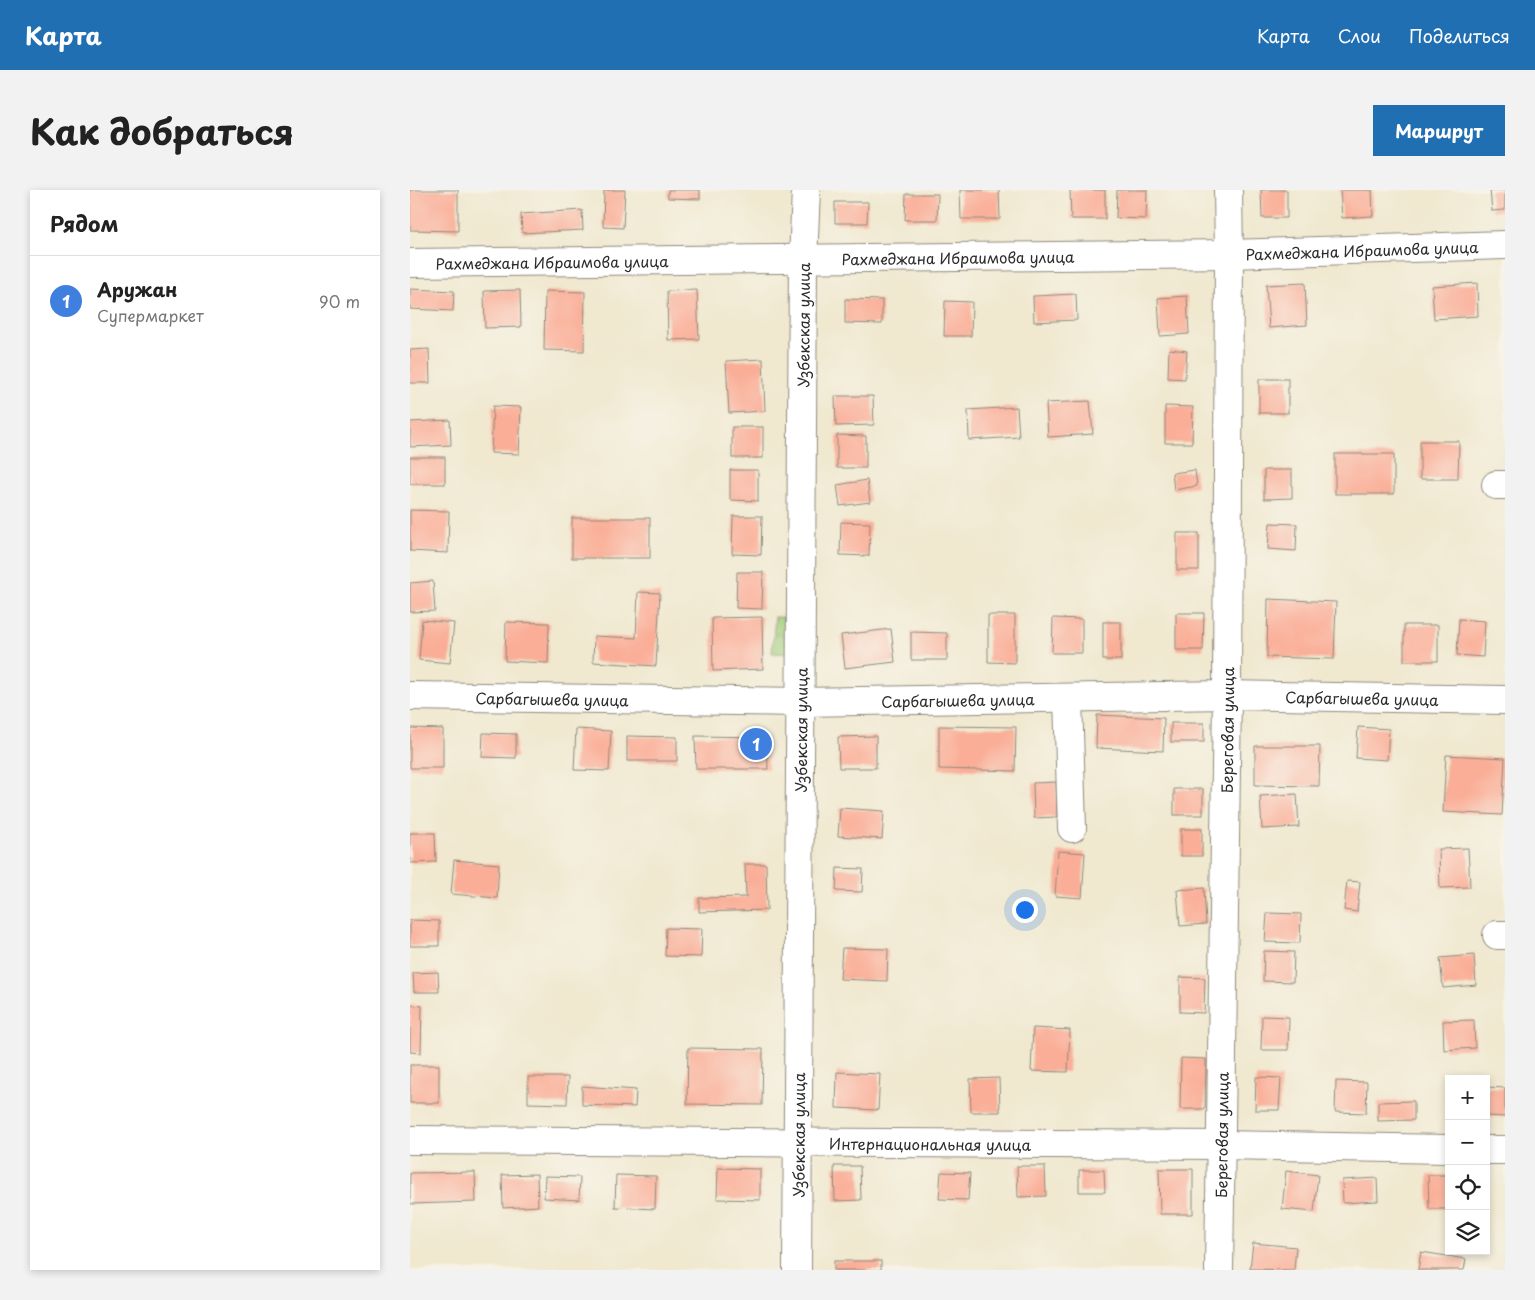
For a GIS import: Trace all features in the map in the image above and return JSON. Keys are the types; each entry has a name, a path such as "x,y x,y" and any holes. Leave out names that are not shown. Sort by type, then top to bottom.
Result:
{"street":[{"name":"Узбекская улица","path":"797,1270 803,260 806,190"},
{"name":"Береговая улица","path":"1219,1270 1227,695 1230,254 1228,190"},
{"name":"Рахмеджана Ибраимова улица","path":"410,263 1230,254 1505,245"},
{"name":"Сарбагышева улица","path":"410,696 801,702 1227,695 1505,700"},
{"path":"1068,698 1072,828"},
{"name":"Интернациональная улица","path":"410,1140 1220,1145 1445,1149"},
{"path":"1490,1150 1505,1150"}],"green space":[{"path":"775,617 794,618 791,654 772,653"}],"building":[{"path":"410,190 458,190 458,231 410,230"},
{"path":"604,190 625,190 623,228 603,227"},
{"path":"668,190 700,190 700,199 668,198"},
{"path":"960,190 999,190 1000,219 961,219"},
{"path":"1070,190 1105,190 1105,219 1071,219"},
{"path":"1117,190 1147,190 1146,219 1116,218"},
{"path":"1261,190 1287,190 1287,218 1262,218"},
{"path":"1340,190 1372,190 1373,216 1342,218"},
{"path":"1490,190 1505,190 1505,210 1492,211"},
{"path":"906,194 938,194 937,220 905,220"},
{"path":"835,202 868,202 867,223 835,223"},
{"path":"582,210 583,230 522,233 521,214"},
{"path":"1305,283 1307,325 1269,328 1266,285"},
{"path":"1477,283 1478,316 1434,319 1432,286"},
{"path":"410,289 454,291 453,311 410,309"},
{"path":"520,290 521,327 485,328 484,291"},
{"path":"697,290 699,339 668,340 667,291"},
{"path":"545,291 585,292 584,351 544,350"},
{"path":"1076,294 1077,320 1034,322 1033,296"},
{"path":"1187,296 1189,334 1160,336 1158,298"},
{"path":"845,299 882,300 882,324 845,323"},
{"path":"945,301 972,302 971,336 944,336"},
{"path":"429,349 430,383 410,383 410,350"},
{"path":"1169,349 1187,351 1185,379 1168,378"},
{"path":"763,359 765,411 729,413 726,361"},
{"path":"1259,379 1288,379 1288,413 1259,413"},
{"path":"835,396 873,396 874,425 836,426"},
{"path":"1090,401 1093,434 1048,437 1046,403"},
{"path":"493,406 521,407 519,454 491,453"},
{"path":"1165,406 1193,407 1192,443 1165,443"},
{"path":"1017,407 1019,437 969,440 968,410"},
{"path":"450,420 451,445 410,447 410,422"},
{"path":"732,427 763,427 763,458 732,458"},
{"path":"837,435 866,436 866,468 837,468"},
{"path":"1420,441 1459,441 1458,479 1420,479"},
{"path":"1335,454 1394,454 1394,494 1335,494"},
{"path":"410,457 445,457 445,484 410,484"},
{"path":"730,470 758,470 758,501 730,500"},
{"path":"1195,470 1197,486 1174,490 1172,473"},
{"path":"1264,470 1292,470 1292,498 1264,499"},
{"path":"867,480 870,502 840,506 837,485"},
{"path":"410,510 449,511 448,553 410,551"},
{"path":"733,516 762,516 761,555 732,554"},
{"path":"572,518 650,518 650,558 572,558"},
{"path":"841,522 870,523 869,556 840,555"},
{"path":"1270,523 1297,524 1296,551 1268,549"},
{"path":"1177,533 1199,533 1199,570 1177,570"},
{"path":"737,572 763,572 762,609 736,608"},
{"path":"433,581 435,611 410,612 410,583"},
{"path":"638,592 660,593 656,666 593,662 594,636 636,638"},
{"path":"1268,599 1336,602 1334,659 1267,657"},
{"path":"1176,613 1204,613 1203,650 1176,650"},
{"path":"988,615 1015,615 1015,663 988,662"},
{"path":"762,617 763,669 713,671 712,618"},
{"path":"1053,618 1082,619 1082,653 1052,653"},
{"path":"1459,619 1485,621 1483,657 1457,655"},
{"path":"422,620 454,623 450,663 419,660"},
{"path":"506,622 549,623 548,663 505,661"},
{"path":"1103,622 1121,622 1121,660 1103,660"},
{"path":"1404,625 1438,625 1438,661 1404,661"},
{"path":"891,629 895,662 845,668 841,635"},
{"path":"911,632 947,633 947,660 911,660"},
{"path":"1097,715 1164,718 1163,751 1096,748"},
{"path":"1171,723 1204,723 1204,742 1171,742"},
{"path":"939,726 1016,727 1015,771 939,769"},
{"path":"1358,727 1389,729 1387,760 1356,758"},
{"path":"410,728 443,729 443,768 410,768"},
{"path":"576,729 611,731 609,771 574,770"},
{"path":"483,733 516,734 516,758 482,757"},
{"path":"627,736 677,737 677,761 627,761"},
{"path":"695,736 767,737 768,769 696,769"},
{"path":"876,736 876,768 839,768 838,737"},
{"path":"1255,746 1320,746 1319,786 1255,785"},
{"path":"1446,755 1505,758 1502,815 1443,812"},
{"path":"1056,782 1057,817 1034,818 1033,783"},
{"path":"1174,789 1203,789 1203,815 1174,815"},
{"path":"1297,794 1299,827 1262,829 1260,796"},
{"path":"840,808 884,811 882,839 838,836"},
{"path":"1181,829 1202,829 1202,856 1181,856"},
{"path":"410,833 435,833 436,862 410,863"},
{"path":"1468,848 1470,887 1440,888 1439,849"},
{"path":"1058,851 1085,853 1082,898 1055,896"},
{"path":"454,860 499,864 497,898 451,894"},
{"path":"745,864 766,864 767,910 699,912 699,898 746,897"},
{"path":"837,868 863,869 862,892 836,891"},
{"path":"1347,881 1360,882 1357,912 1344,910"},
{"path":"1204,888 1206,924 1180,926 1177,890"},
{"path":"1267,913 1301,914 1300,943 1265,942"},
{"path":"410,920 439,921 439,946 410,946"},
{"path":"666,928 702,929 701,957 665,956"},
{"path":"842,948 888,949 887,981 840,979"},
{"path":"1264,951 1294,952 1293,982 1263,981"},
{"path":"1474,955 1476,985 1443,988 1440,958"},
{"path":"438,972 439,992 414,992 413,973"},
{"path":"1180,977 1205,978 1204,1013 1180,1012"},
{"path":"410,1005 422,1006 421,1053 410,1052"},
{"path":"1262,1016 1289,1017 1288,1050 1261,1050"},
{"path":"1474,1020 1475,1048 1444,1050 1443,1021"},
{"path":"1033,1028 1070,1030 1068,1072 1031,1071"},
{"path":"688,1048 763,1049 762,1105 687,1104"},
{"path":"1181,1058 1206,1059 1205,1109 1180,1109"},
{"path":"410,1065 439,1065 439,1103 410,1103"},
{"path":"837,1072 880,1074 878,1110 836,1108"},
{"path":"528,1077 568,1077 567,1104 528,1103"},
{"path":"1256,1077 1281,1078 1279,1110 1255,1110"},
{"path":"999,1078 1000,1112 971,1112 970,1079"},
{"path":"1336,1081 1367,1082 1366,1113 1335,1112"},
{"path":"582,1086 636,1090 635,1107 582,1105"},
{"path":"1490,1087 1505,1088 1505,1117 1490,1116"},
{"path":"1414,1101 1414,1120 1378,1121 1378,1102"},
{"path":"834,1166 860,1166 861,1200 835,1201"},
{"path":"1017,1166 1045,1166 1046,1196 1018,1197"},
{"path":"718,1168 760,1169 760,1200 717,1199"},
{"path":"1159,1169 1193,1169 1193,1214 1160,1214"},
{"path":"1079,1170 1104,1170 1105,1192 1079,1192"},
{"path":"1286,1171 1318,1175 1314,1212 1282,1209"},
{"path":"475,1172 476,1202 410,1204 410,1173"},
{"path":"941,1172 970,1173 968,1200 939,1199"},
{"path":"537,1174 538,1206 503,1208 502,1175"},
{"path":"616,1175 656,1176 655,1209 615,1207"},
{"path":"1428,1175 1445,1175 1445,1209 1429,1209"},
{"path":"545,1176 580,1177 579,1200 544,1198"},
{"path":"1377,1178 1378,1201 1343,1203 1342,1180"},
{"path":"1253,1243 1296,1247 1294,1270 1250,1269"},
{"path":"1421,1252 1466,1259 1464,1270 1418,1270"},
{"path":"834,1261 881,1261 881,1270 834,1270"}],"place":[{"name":"Аружан","path":"756,744"}]}
